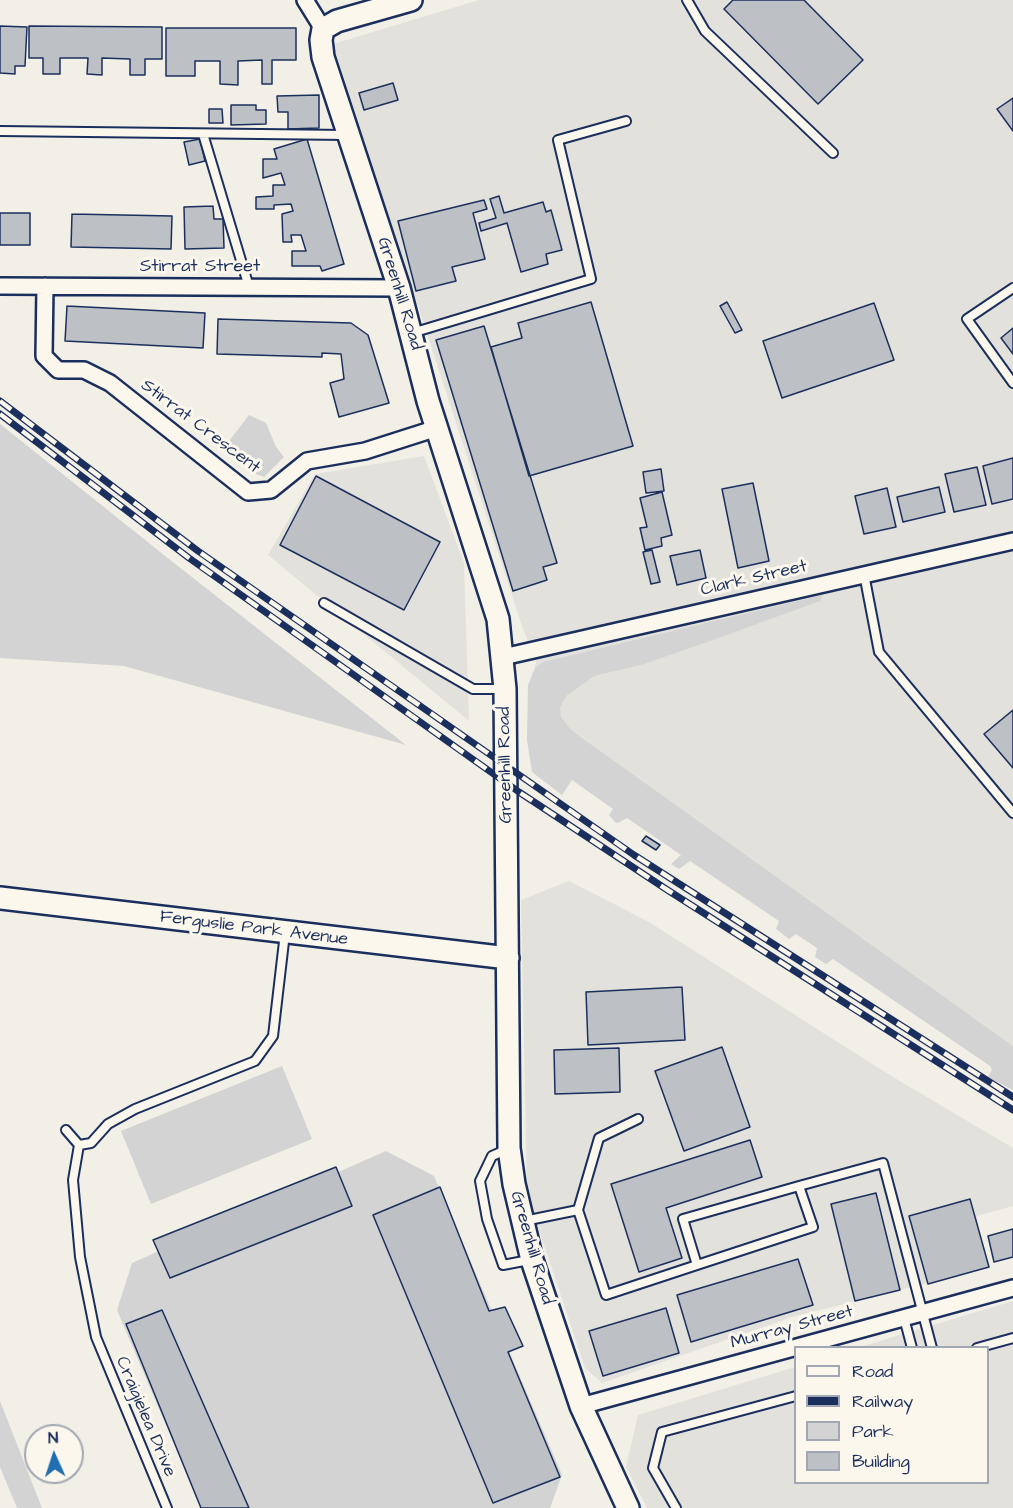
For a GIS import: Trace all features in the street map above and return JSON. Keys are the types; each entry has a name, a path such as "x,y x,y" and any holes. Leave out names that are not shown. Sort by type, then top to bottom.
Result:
{"street":[{"path":"305,0 323,29 337,21 411,0"},
{"name":"Greenhill Road","path":"323,29 321,40 323,57 399,288 436,428 495,609 504,657 509,1148 514,1184 532,1260 581,1406 628,1508"},
{"name":"Stirrat Street","path":"0,286 399,288"},
{"name":"Stirrat Crescent","path":"45,286 44,356 58,370 84,370 110,383 248,492 271,490 307,461 365,451 436,428"},
{"name":"Clark Street","path":"504,657 1013,541"},
{"name":"Ferguslie Park Avenue","path":"0,898 508,958"},
{"name":"Murray Street","path":"799,1346 1013,1288"},
{"name":"Murray Street","path":"581,1406 794,1347"}],"lane":[{"path":"687,0 705,31 833,153"},
{"path":"412,333 591,279 558,140 626,121"},
{"path":"0,131 348,135"},
{"path":"203,134 249,287"},
{"path":"1013,288 967,319 1013,383"},
{"path":"864,574 879,652 1013,813"},
{"path":"324,603 472,689 505,689"},
{"path":"66,1130 79,1145 91,1143 108,1124 135,1109 255,1061 273,1036 285,933"},
{"path":"638,1119 599,1138 578,1210 606,1295 813,1227 799,1186"},
{"name":"Craigielea Drive","path":"79,1145 73,1180 80,1257 96,1337 167,1508"},
{"path":"509,1148 492,1156 480,1181 487,1219 504,1265 532,1260"},
{"path":"697,1265 683,1219 883,1163 932,1346"},
{"path":"522,1222 578,1210"},
{"path":"904,1317 912,1346"},
{"path":"981,1346 1013,1338"},
{"path":"676,1508 653,1468 662,1432 794,1396"}],"shaded area":[{"path":"479,0 1013,0 1013,1046 578,735 536,736 532,684 536,662 523,629 333,44"},
{"path":"424,456 464,563 469,721 268,555 315,474"},
{"path":"569,881 649,922 888,1074 1013,1148 1013,1206 977,1216 984,1269 792,1317 602,1383 585,1368 527,1194 521,900"},
{"path":"1013,1301 1013,1508 647,1508 626,1467 638,1415 794,1367 794,1484 989,1484 989,1346 863,1346"}],"green space":[{"path":"249,415 266,423 276,447 284,457 264,477 253,473 223,449"},
{"path":"0,424 406,745 124,666 0,658"},
{"path":"823,595 820,601 710,641 644,664 594,676 566,696 560,707 561,717 571,730 1013,1046 1013,1090 988,1077 992,1070 990,1066 833,959 826,964 815,957 817,948 796,934 789,939 776,929 779,921 690,861 679,869 671,864 681,855 627,818 618,823 615,822 609,815 613,809 572,780 562,795 532,772 527,740 528,685 535,668 543,662"},
{"path":"282,1066 312,1139 151,1204 121,1131"},
{"path":"386,1151 434,1176 562,1475 550,1508 201,1508 117,1310 132,1263"},
{"path":"0,1401 24,1462 24,1484 33,1484 42,1508 17,1508 0,1467"}],"building":[{"path":"733,0 804,0 863,60 818,104 724,9"},
{"path":"0,26 27,27 25,66 15,66 15,74 0,73"},
{"path":"29,26 162,27 162,59 145,59 145,75 130,75 130,59 102,58 102,75 87,74 88,58 60,58 60,74 43,74 43,58 29,58"},
{"path":"166,28 296,28 296,60 272,60 272,84 262,84 262,60 238,61 238,85 220,84 220,61 195,61 195,76 166,76"},
{"path":"393,83 398,100 364,110 359,93"},
{"path":"319,95 319,128 288,129 288,112 278,112 277,96"},
{"path":"1013,98 1013,131 997,109"},
{"path":"231,105 256,105 256,110 266,110 266,124 231,125"},
{"path":"209,109 222,109 223,123 209,123"},
{"path":"200,139 205,161 189,165 184,142"},
{"path":"307,139 344,264 322,271 320,266 292,266 292,251 306,251 301,235 291,235 292,242 283,242 282,214 293,211 291,204 274,205 274,209 256,209 256,197 273,196 273,185 285,185 281,173 263,178 263,159 277,159 274,149"},
{"path":"499,196 504,213 543,202 546,212 551,210 562,250 546,254 548,264 521,272 507,223 481,231 479,223 496,218 490,199"},
{"path":"484,200 487,209 473,213 485,259 452,267 456,281 416,291 398,221"},
{"path":"213,206 214,219 223,219 224,248 185,249 184,207"},
{"path":"0,213 30,213 30,245 0,245"},
{"path":"72,214 172,216 171,249 71,247"},
{"path":"591,302 633,446 529,476 491,347 522,338 518,323"},
{"path":"727,302 742,330 735,333 720,306"},
{"path":"874,303 894,360 782,398 763,341"},
{"path":"67,306 205,313 203,348 65,341"},
{"path":"218,319 351,323 368,335 389,403 339,417 330,383 344,379 341,354 322,353 322,357 217,354"},
{"path":"484,326 557,563 543,567 547,580 513,591 436,340"},
{"path":"1013,328 1013,354 1001,338"},
{"path":"1013,458 1013,499 992,504 983,466"},
{"path":"977,467 986,505 954,512 945,474"},
{"path":"661,469 664,491 646,493 643,472"},
{"path":"316,476 440,542 404,610 280,545"},
{"path":"753,483 769,561 738,568 722,489"},
{"path":"939,487 945,512 903,522 897,497"},
{"path":"887,488 896,527 864,534 855,496"},
{"path":"662,492 672,535 661,538 662,546 645,550 640,528 647,527 640,498"},
{"path":"652,550 660,582 651,584 643,552"},
{"path":"700,550 706,578 677,585 670,556"},
{"path":"1013,710 1013,768 984,734"},
{"path":"646,836 660,845 656,850 642,841"},
{"path":"682,987 685,1040 588,1045 586,992"},
{"path":"722,1047 750,1127 684,1151 655,1071"},
{"path":"619,1048 620,1092 555,1094 554,1050"},
{"path":"750,1140 762,1177 666,1208 682,1258 639,1272 611,1184"},
{"path":"336,1167 352,1206 170,1278 153,1240"},
{"path":"440,1187 489,1311 505,1307 523,1346 508,1352 560,1477 493,1503 373,1215"},
{"path":"876,1193 900,1290 855,1301 831,1204"},
{"path":"970,1199 989,1267 928,1284 909,1216"},
{"path":"1013,1229 1013,1257 994,1262 988,1236"},
{"path":"798,1259 813,1305 691,1342 677,1295"},
{"path":"666,1308 679,1353 603,1376 589,1331"},
{"path":"162,1310 249,1508 201,1508 126,1324"}],"railway":[{"path":"0,401 198,551 634,855 1013,1097"},
{"path":"0,414 189,558 519,792 669,891 1013,1110"}]}
